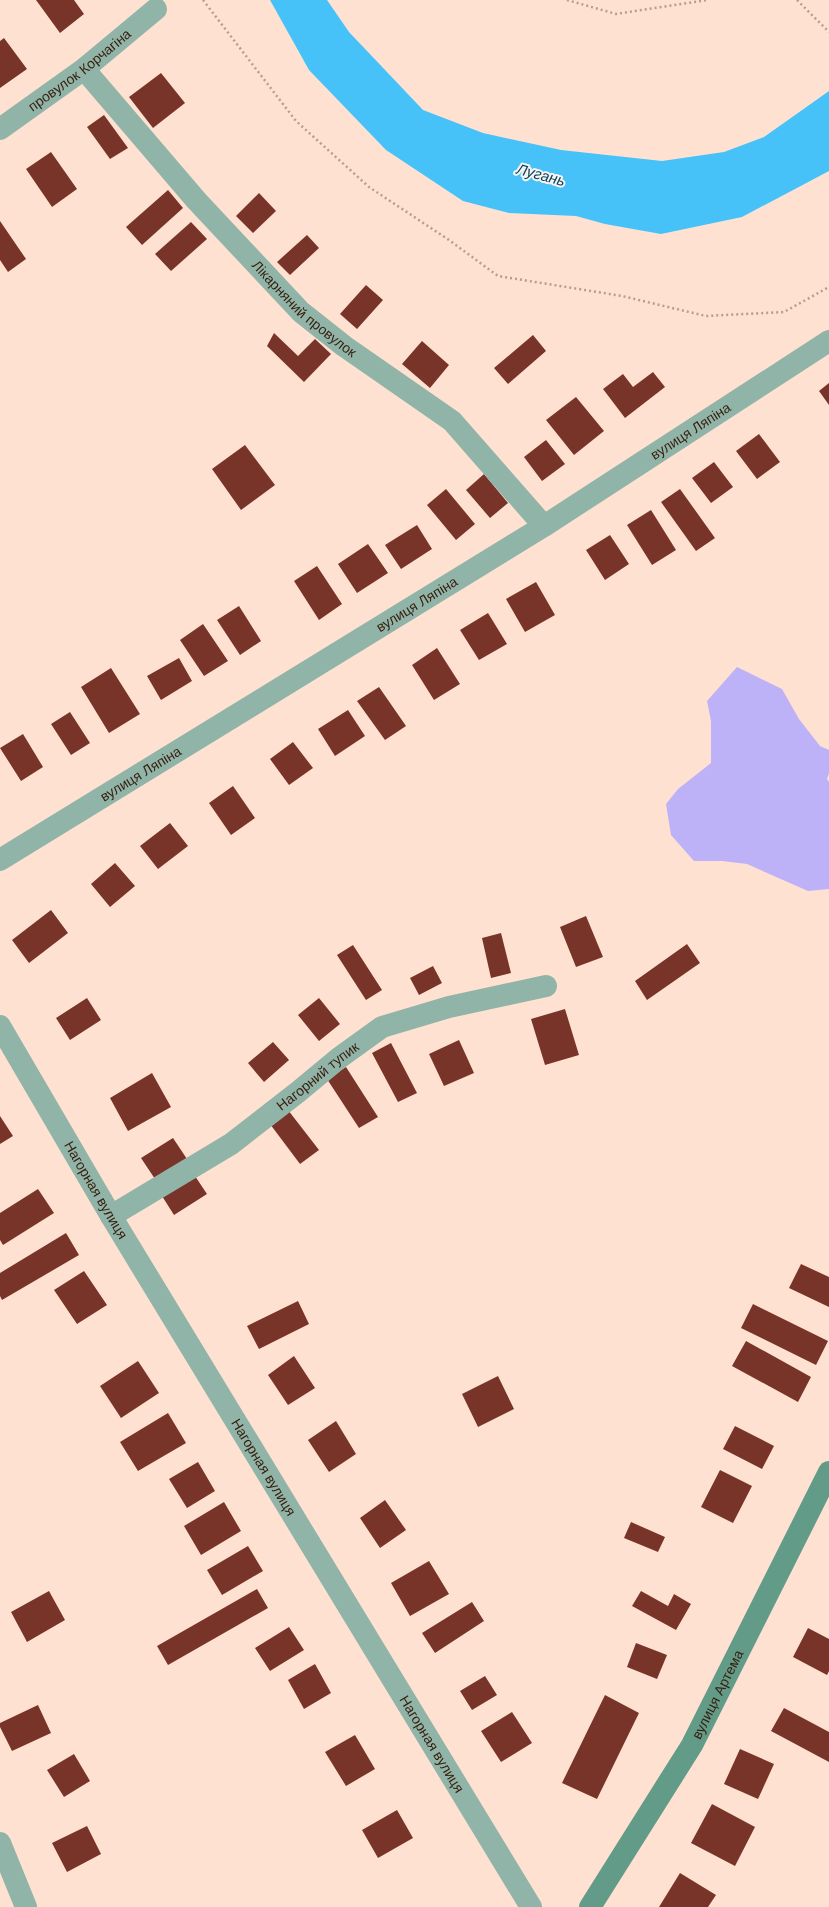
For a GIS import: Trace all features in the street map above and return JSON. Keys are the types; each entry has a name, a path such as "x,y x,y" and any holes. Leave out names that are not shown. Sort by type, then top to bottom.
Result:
{"street":[{"name":"провулок Корчагіна","path":"0,129 84,69 156,9"},
{"name":"Лікарняний провулок","path":"84,69 196,200 301,312 344,346 452,421 544,526"},
{"name":"вулиця Ляпіна","path":"0,860 544,526 829,341"},
{"name":"Нагорний тупик","path":"111,1216 231,1144 339,1058 382,1027 449,1006 546,986"},
{"name":"Нагорная вулиця","path":"0,1026 111,1216 531,1907"},
{"name":"вулиця Артема","path":"590,1907 692,1745 829,1472"},
{"path":"0,1843 26,1907"}],"path":[{"path":"203,0 296,121 369,187 498,276 622,296 706,316 784,312 829,287"},
{"path":"567,0 569,2 616,14 707,0"},
{"path":"797,0 829,32"}],"shaded area":[{"path":"737,667 782,689 799,719 820,746 829,750 829,773 827,779 829,782 829,889 808,891 747,864 722,861 694,861 671,835 666,804 678,789 711,763 711,721 707,701"}],"water":[{"name":"Лугань","path":"270,0 327,0 349,32 423,110 483,133 561,150 662,161 724,152 764,137 829,91 829,171 742,217 661,234 605,224 576,216 509,213 463,201 386,150 309,70"}],"building":[{"path":"36,0 74,0 84,14 60,33"},
{"path":"4,38 27,69 0,88 0,41"},
{"path":"161,73 185,103 153,128 129,97"},
{"path":"104,115 128,148 110,159 87,127"},
{"path":"51,152 77,189 52,207 26,169"},
{"path":"168,190 183,208 142,245 126,227"},
{"path":"259,193 276,211 253,233 236,216"},
{"path":"0,221 26,259 8,272 0,260"},
{"path":"191,222 207,239 171,271 155,254"},
{"path":"307,235 319,248 290,275 277,262"},
{"path":"366,285 383,300 357,329 340,314"},
{"path":"274,333 298,356 315,339 331,354 304,382 267,346"},
{"path":"533,335 546,351 508,384 494,368"},
{"path":"422,341 449,365 430,388 402,364"},
{"path":"653,372 665,387 625,418 603,389 623,374 633,387"},
{"path":"829,383 829,405 819,391"},
{"path":"576,397 604,431 574,455 546,420"},
{"path":"759,434 780,462 757,479 736,451"},
{"path":"546,440 565,464 542,481 524,457"},
{"path":"245,445 275,485 241,510 212,469"},
{"path":"714,462 733,487 711,503 692,478"},
{"path":"484,474 508,503 490,518 466,490"},
{"path":"446,489 475,524 456,540 427,505"},
{"path":"680,489 715,538 696,551 661,502"},
{"path":"651,510 676,550 652,565 627,525"},
{"path":"417,525 432,549 401,569 385,545"},
{"path":"610,535 629,564 605,580 586,550"},
{"path":"368,544 388,573 357,593 338,564"},
{"path":"317,566 342,604 319,620 294,581"},
{"path":"536,582 555,615 525,632 506,599"},
{"path":"239,606 261,641 240,655 217,620"},
{"path":"488,613 507,644 479,660 460,630"},
{"path":"203,624 228,661 204,676 180,640"},
{"path":"437,648 460,684 434,700 412,665"},
{"path":"179,658 192,681 161,700 147,676"},
{"path":"111,668 140,714 109,733 81,687"},
{"path":"379,687 406,726 385,740 357,701"},
{"path":"348,710 365,736 335,756 318,729"},
{"path":"70,712 90,743 71,755 51,724"},
{"path":"23,734 43,767 21,781 0,748"},
{"path":"293,742 313,768 289,785 270,759"},
{"path":"233,786 255,818 231,835 209,803"},
{"path":"170,823 188,846 158,869 140,846"},
{"path":"115,863 135,886 110,907 91,884"},
{"path":"51,910 68,933 29,963 12,940"},
{"path":"586,916 603,957 576,967 560,927"},
{"path":"501,933 511,973 491,978 482,938"},
{"path":"687,944 700,963 647,1000 635,981"},
{"path":"353,945 382,990 366,1000 337,955"},
{"path":"433,966 442,983 419,995 410,978"},
{"path":"87,998 101,1020 70,1040 56,1018"},
{"path":"319,998 340,1024 319,1041 298,1015"},
{"path":"565,1009 579,1055 545,1065 531,1019"},
{"path":"459,1040 474,1073 444,1086 429,1054"},
{"path":"273,1042 289,1060 264,1082 248,1063"},
{"path":"391,1043 417,1093 398,1102 372,1053"},
{"path":"346,1067 378,1117 359,1128 327,1079"},
{"path":"152,1073 171,1107 128,1131 110,1098"},
{"path":"288,1110 319,1150 300,1164 270,1124"},
{"path":"0,1116 13,1136 0,1144"},
{"path":"173,1138 187,1159 155,1179 141,1158"},
{"path":"195,1176 207,1194 174,1215 162,1196"},
{"path":"38,1189 54,1213 3,1245 0,1240 0,1213"},
{"path":"66,1233 79,1255 2,1300 0,1296 0,1273"},
{"path":"801,1264 829,1277 829,1307 789,1288"},
{"path":"84,1271 107,1305 77,1324 54,1290"},
{"path":"298,1301 309,1324 259,1349 247,1326"},
{"path":"753,1304 828,1341 816,1365 741,1328"},
{"path":"746,1341 811,1377 798,1402 732,1366"},
{"path":"294,1356 315,1388 288,1405 268,1375"},
{"path":"138,1361 159,1393 121,1418 100,1386"},
{"path":"498,1376 514,1409 478,1427 462,1394"},
{"path":"168,1413 186,1443 138,1471 120,1442"},
{"path":"336,1421 356,1454 329,1472 308,1440"},
{"path":"735,1426 774,1446 762,1469 723,1449"},
{"path":"198,1462 215,1491 187,1508 169,1479"},
{"path":"720,1470 752,1486 733,1523 701,1507"},
{"path":"385,1500 406,1530 380,1548 360,1518"},
{"path":"224,1502 241,1531 201,1555 184,1526"},
{"path":"631,1522 665,1537 658,1552 624,1538"},
{"path":"248,1546 263,1571 222,1595 207,1570"},
{"path":"429,1561 449,1594 410,1616 391,1583"},
{"path":"257,1589 268,1608 168,1665 157,1646"},
{"path":"49,1591 65,1620 27,1642 11,1612"},
{"path":"641,1591 668,1606 674,1594 691,1604 676,1630 632,1606"},
{"path":"472,1602 484,1621 435,1653 422,1633"},
{"path":"289,1627 304,1650 270,1671 255,1648"},
{"path":"808,1628 829,1639 829,1671 827,1675 793,1657"},
{"path":"636,1643 667,1655 657,1679 627,1667"},
{"path":"315,1664 331,1693 304,1709 288,1680"},
{"path":"485,1676 497,1695 472,1710 460,1691"},
{"path":"605,1695 639,1713 597,1799 562,1783"},
{"path":"38,1705 51,1733 12,1751 0,1727 0,1723"},
{"path":"784,1708 829,1732 829,1762 771,1731"},
{"path":"512,1712 532,1743 501,1762 481,1731"},
{"path":"355,1735 375,1769 346,1786 325,1752"},
{"path":"740,1749 774,1764 758,1799 724,1784"},
{"path":"74,1754 90,1781 64,1797 47,1770"},
{"path":"712,1804 755,1827 735,1866 691,1843"},
{"path":"397,1810 413,1838 378,1858 362,1830"},
{"path":"87,1826 101,1854 67,1872 52,1843"},
{"path":"680,1873 716,1895 708,1907 659,1907"}]}
